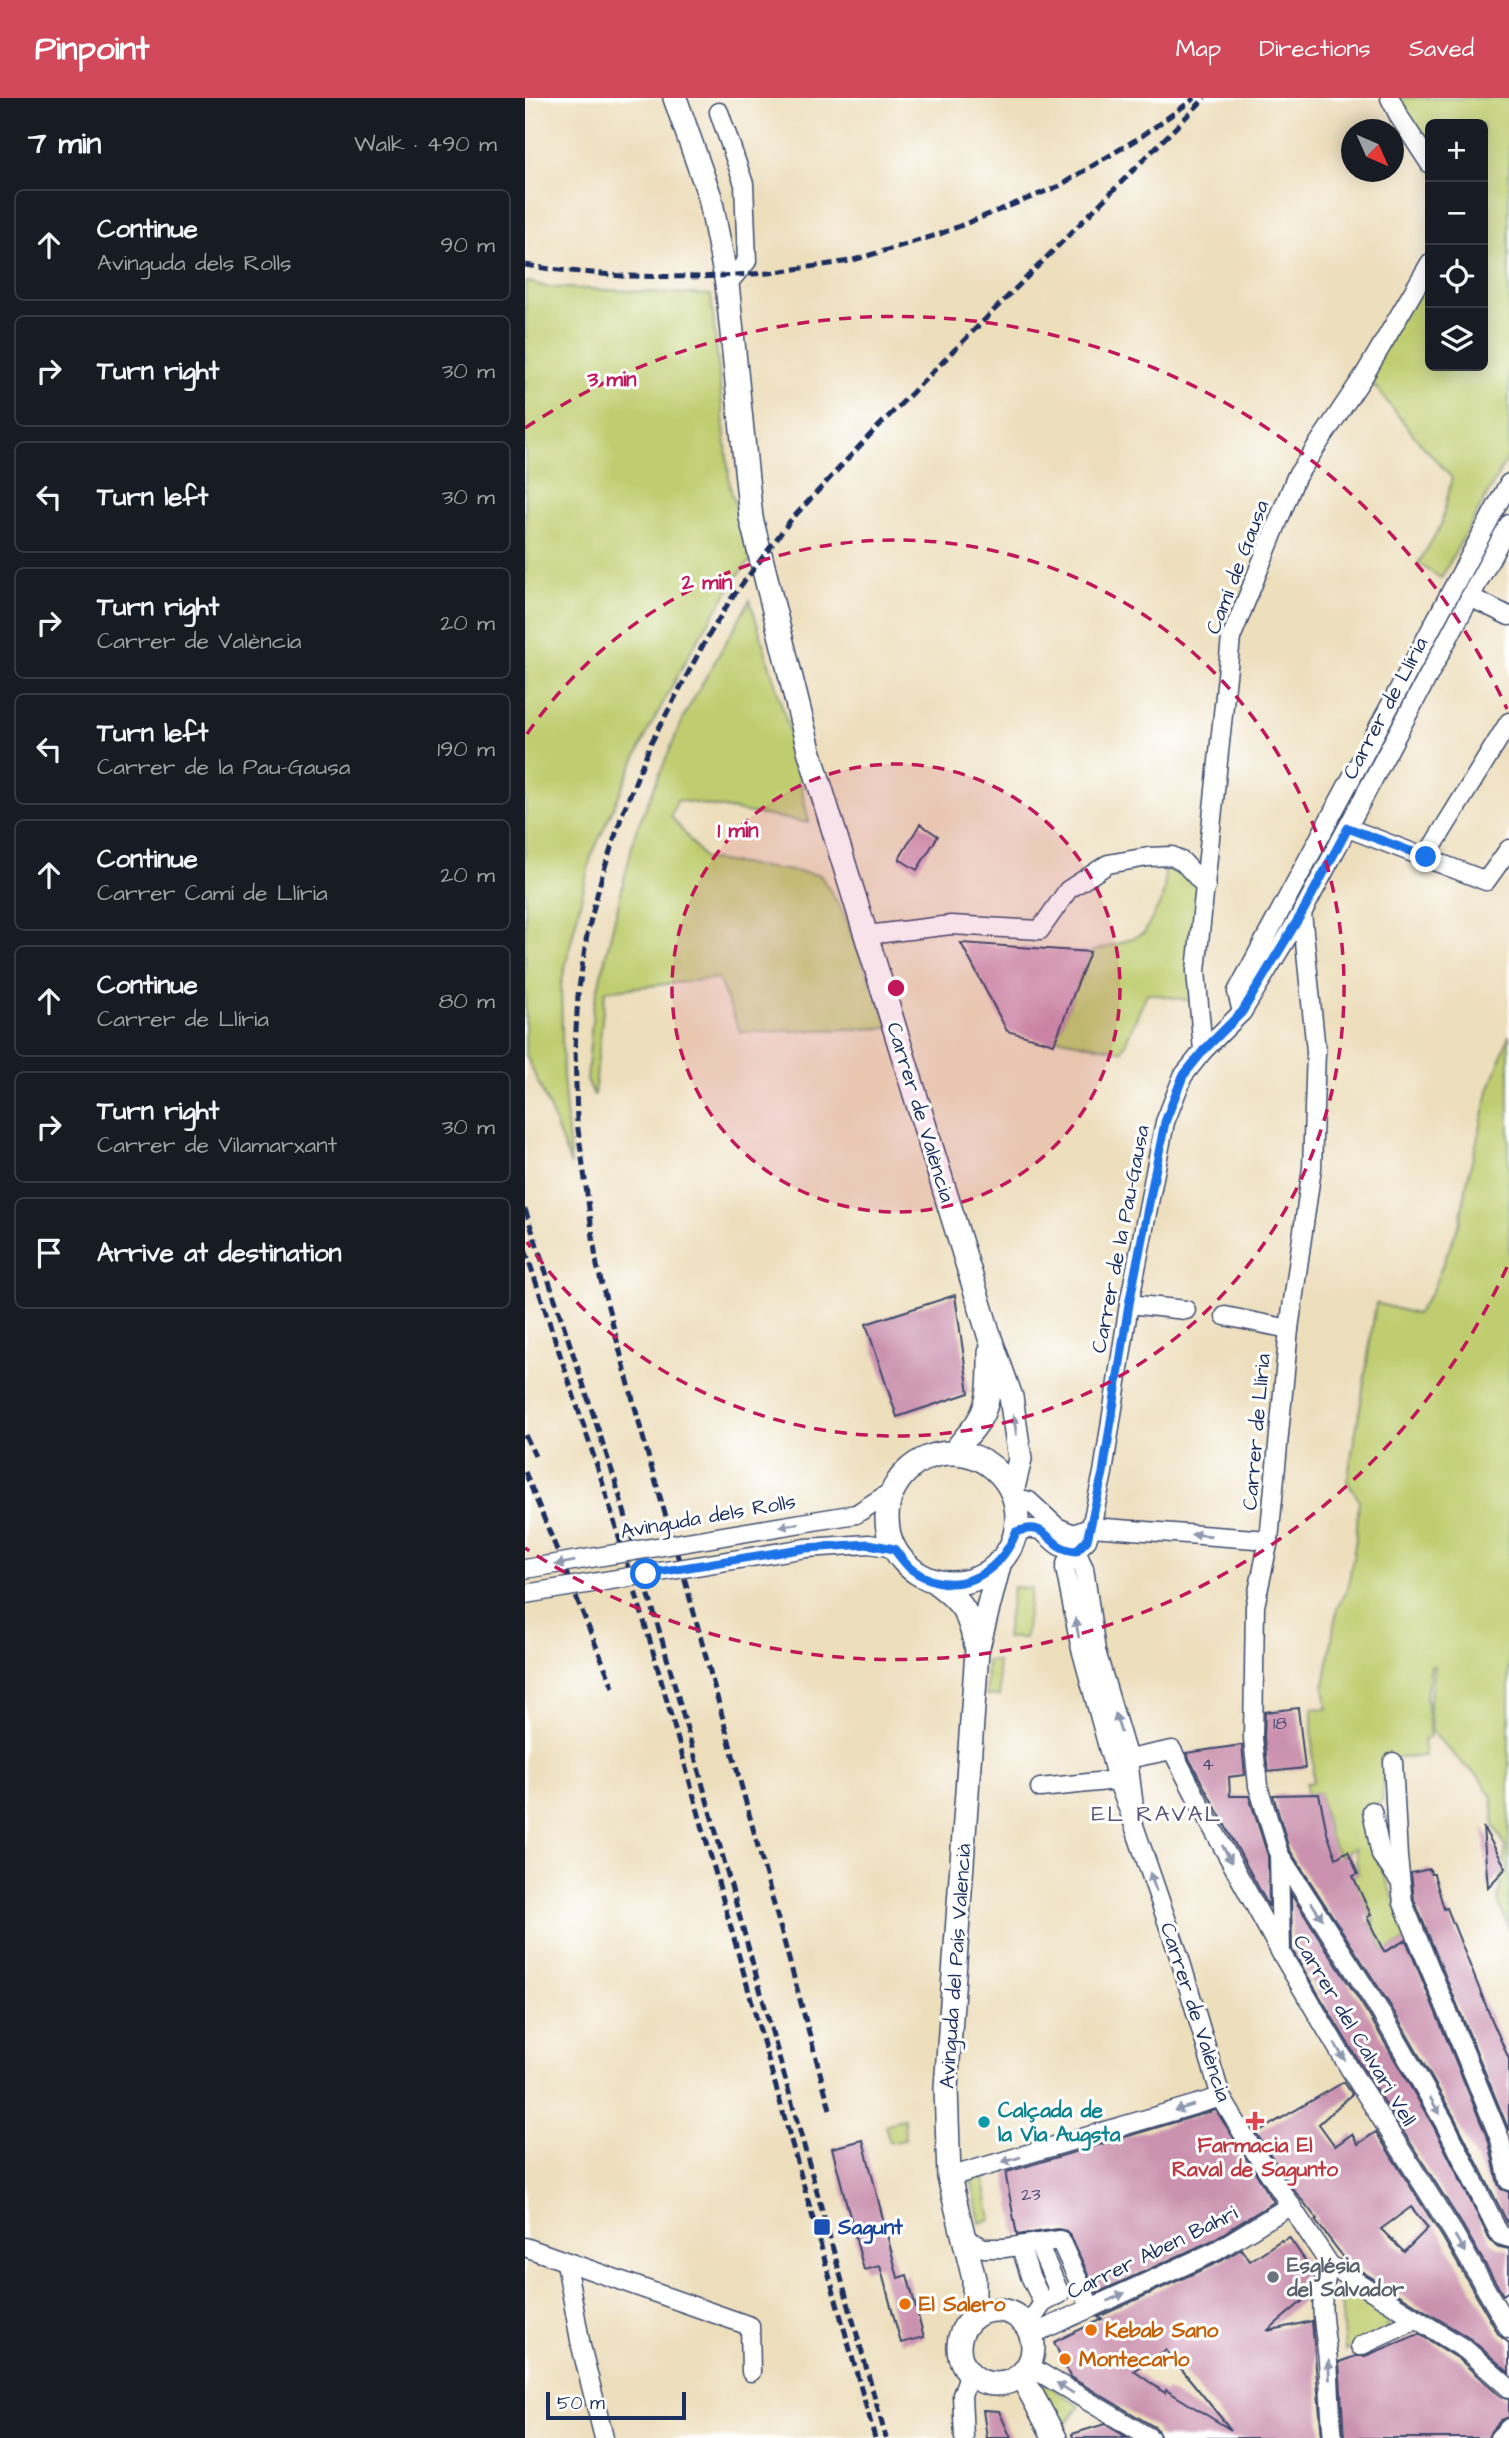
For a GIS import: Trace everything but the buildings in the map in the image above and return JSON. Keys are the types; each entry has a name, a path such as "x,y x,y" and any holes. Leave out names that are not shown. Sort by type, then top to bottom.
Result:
{"main road":[{"name":"Carrer de València","path":"675,98 710,197 727,284 751,518 809,750 990,1338 1011,1397 1020,1459 1014,1495"},
{"name":"Carrer de València","path":"955,1452 964,1436 979,1420 989,1388 990,1338"},
{"path":"955,1452 978,1458 999,1472 1014,1495 1016,1532 1010,1548 1000,1561 981,1576 958,1583 934,1581 911,1569 894,1549 887,1530 887,1510 892,1492 907,1470 929,1456 955,1452"},
{"name":"Avinguda del País Valencià","path":"974,2317 974,2279 949,2178 946,2088 977,1651 1000,1561"},
{"name":"Avinguda del País Valencià","path":"934,1581 956,1597 969,1619 977,1651"},
{"name":"Avinguda del País Valencià","path":"974,2279 1000,2309"},
{"path":"1000,2309 1018,2317 1029,2332 1033,2350 1019,2374 988,2384 969,2375 958,2353 963,2329 974,2317 1000,2309"},
{"path":"1019,2374 1038,2438"},
{"path":"1019,2374 1055,2438"}],"street":[{"path":"1390,98 1425,156"},
{"path":"719,112 744,184 747,261 727,284"},
{"name":"Camí de Gausa","path":"1203,1051 1196,971 1231,638 1296,477 1365,374 1425,272"},
{"path":"1242,1012 1237,992 1509,483"},
{"name":"Carrer de Llíria","path":"1242,1012 1302,913 1509,524"},
{"path":"1469,597 1509,616"},
{"path":"1426,857 1509,722"},
{"path":"1348,828 1486,881 1509,849"},
{"path":"867,935 951,925 1040,930 1068,890 1108,864 1148,857 1172,856 1183,862 1206,887"},
{"name":"Carrer de Llíria","path":"1281,1953 1279,1854 1258,1786 1253,1738 1255,1606 1269,1540 1289,1329 1311,1168 1316,1051 1302,913"},
{"name":"Carrer de la Pau-Gausa","path":"1091,1527 1103,1473 1129,1304 1165,1122 1183,1076 1203,1051 1242,1012"},
{"path":"1129,1304 1187,1310"},
{"path":"1225,1316 1289,1329"},
{"name":"Avinguda dels Rolls","path":"525,1569 856,1514 892,1492"},
{"path":"1014,1495 1029,1501 1058,1527 1075,1534 1091,1527 1269,1540"},
{"path":"1016,1532 1030,1527 1040,1529 1062,1550 1074,1557 1087,1540 1091,1527"},
{"path":"525,1594 806,1548 869,1544 894,1549"},
{"name":"Carrer de València","path":"1129,1811 1134,1807 1128,1759 1096,1651 1084,1568 1074,1557 1065,1568 1080,1645 1117,1780 1179,1959 1221,2097 1330,2265"},
{"name":"Carrer del Calvari Vell","path":"1128,1759 1173,1750 1281,1953 1351,2071 1505,2310 1509,2329"},
{"path":"1393,1762 1403,1903 1500,2139 1509,2181"},
{"path":"1040,1787 1117,1780"},
{"path":"1372,1811 1381,1854 1401,1882"},
{"path":"1279,1854 1380,2011 1444,2122 1504,2237"},
{"path":"949,2178 1221,2097"},
{"name":"Carrer Aben Bahri","path":"1029,2332 1091,2308 1216,2251 1291,2205"},
{"path":"964,2238 984,2248 1060,2240 1091,2308"},
{"path":"1029,2332 1043,2303 1030,2276 1030,2245"},
{"path":"525,2247 750,2326 751,2372"},
{"path":"566,2263 581,2346 604,2438"},
{"path":"1332,2438 1328,2358 1321,2314 1323,2283 1330,2265 1466,2350 1509,2388"},
{"path":"1360,2346 1416,2320"},
{"path":"1019,2374 1150,2438"},
{"path":"964,2438 962,2395 969,2375"},
{"path":"1499,2438 1509,2428"}],"green space":[{"path":"1400,98 1509,98 1509,455 1441,578 1418,564 1441,525 1452,478 1365,374 1425,272 1425,371 1488,371 1488,119 1425,119 1425,156 1404,124 1404,119 1400,118"},
{"path":"525,281 547,287 711,295 730,487 751,560 738,575 692,649 648,731 591,857 561,985 563,1078 571,1166 525,1053"},
{"path":"750,600 790,733 809,823 677,800 671,816 705,859 820,875 843,912 890,1028 740,1032 718,978 605,991 594,1097 587,1080 593,1009 636,830 685,714"},
{"path":"1164,856 1206,887 1192,1001 1147,993 1122,1051 1056,1038 1090,952 1144,933 1162,900 1165,882"},
{"path":"1509,1035 1509,1930 1498,1900 1506,1847 1494,1826 1492,1798 1479,1777 1432,1732 1429,1705 1434,1666 1431,1666 1426,1697 1430,1737 1423,1741 1425,1756 1385,1759 1382,1800 1370,1814 1374,1851 1410,1938 1384,1952 1370,1923 1374,1921 1351,1876 1358,1874 1355,1848 1339,1856 1329,1833 1319,1794 1306,1794 1306,1783 1313,1782 1312,1708 1327,1709 1324,1686 1337,1608 1348,1587 1356,1538 1359,1500 1347,1481 1376,1303 1416,1314 1431,1293 1460,1222 1489,1091"},
{"path":"1013,1587 1031,1588 1025,1638 1006,1638"},
{"path":"987,1661 997,1661 1000,1696 986,1695"},
{"path":"904,2118 905,2140 890,2143 885,2125"},
{"path":"983,2175 991,2219 980,2223 972,2182 967,2184 968,2179"},
{"path":"1342,2284 1350,2285 1394,2314 1382,2335 1345,2351 1340,2289"},
{"path":"1048,2385 1080,2406 1061,2429 1039,2388"}],"railway":[{"path":"525,265 622,276 702,277 769,273 850,261 940,234 1059,186 1142,136 1195,98"},
{"path":"830,2109 597,1266 577,1122 575,1048 578,995 587,935 601,879 623,812 651,743 703,645 731,599 790,521 869,436 1205,98"},
{"path":"525,1209 614,1477 662,1640 886,2438"},
{"path":"525,1249 602,1481 650,1641 875,2438"},
{"path":"525,1435 535,1456"},
{"path":"525,1472 613,1687"}],"place":[{"name":"Farmacia El Raval de Sagunto","path":"1255,2121"},
{"name":"Calçada de la Via Augsta","path":"984,2122"},
{"name":"Sagunt","path":"822,2227"},
{"name":"Església del Salvador","path":"1273,2277"},
{"name":"El Salero","path":"905,2304"},
{"name":"Kebab Sano","path":"1091,2330"},
{"name":"Montecarlo","path":"1065,2359"}],"district":[{"name":"EL RAVAL","path":"1157,1813"}],"route":[{"path":"646,1574 806,1548 869,1544 894,1549 911,1569 934,1581 958,1583 981,1576 1000,1561 1010,1548 1016,1532 1030,1527 1040,1529 1062,1550 1076,1551 1087,1540 1091,1527 1103,1473 1129,1304 1165,1122 1183,1076 1203,1051 1242,1012 1302,913 1348,828 1426,857"}]}
